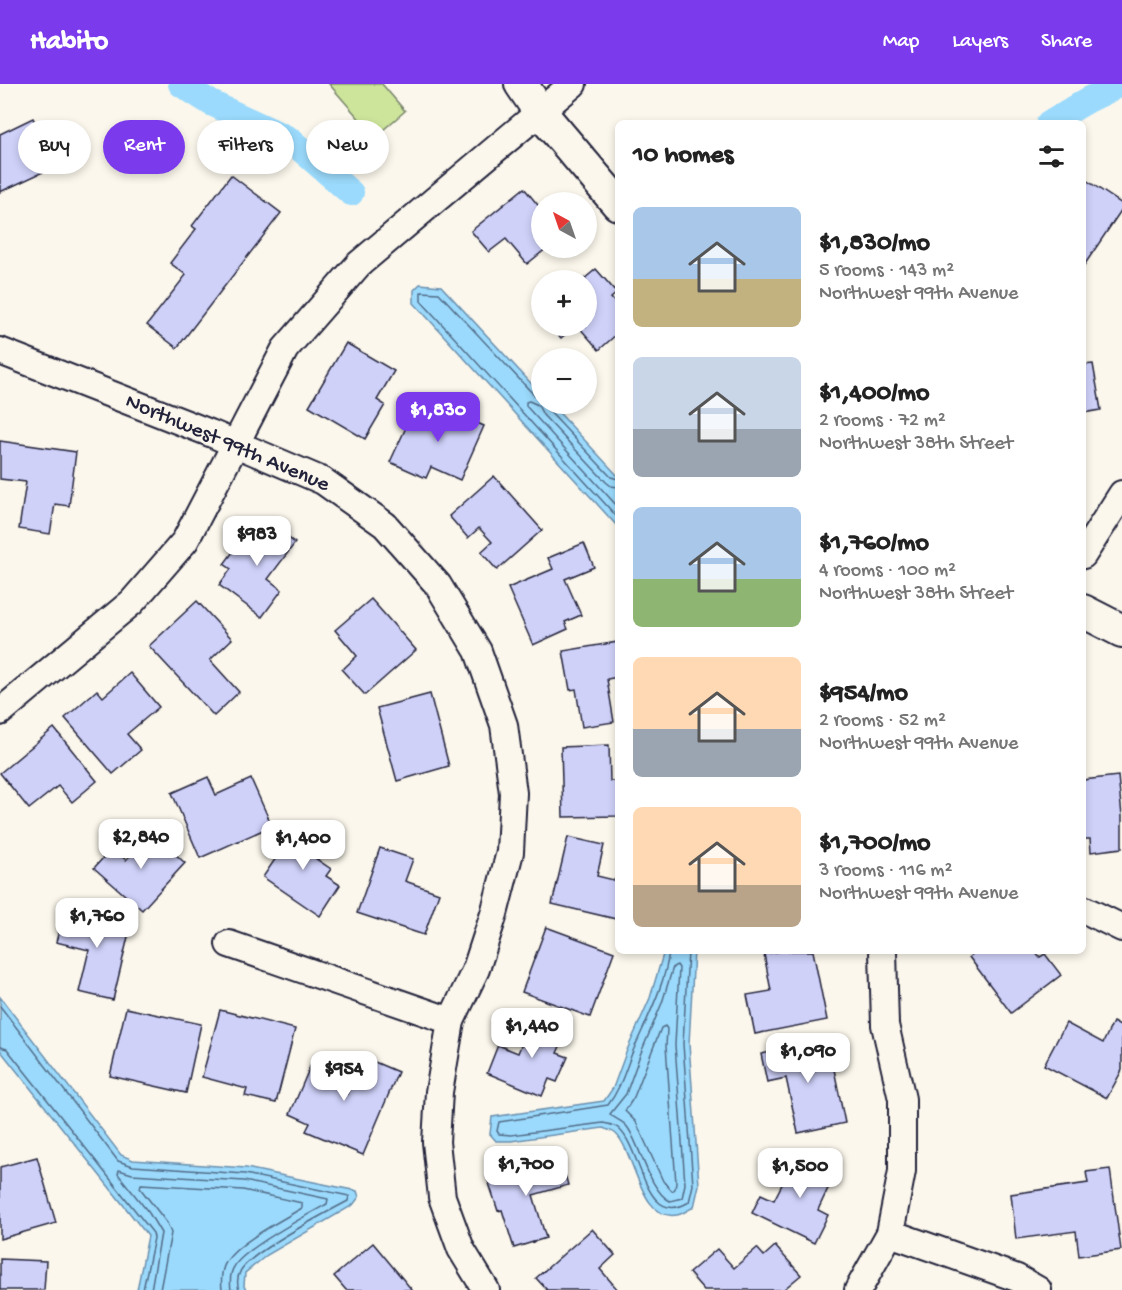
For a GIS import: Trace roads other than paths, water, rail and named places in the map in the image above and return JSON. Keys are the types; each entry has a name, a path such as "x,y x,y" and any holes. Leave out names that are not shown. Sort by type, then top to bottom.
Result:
{"street":[{"path":"521,84 540,112 615,200"},
{"path":"0,712 132,602 185,541 285,349 358,264 573,84"},
{"name":"Northwest 99th Avenue","path":"0,351 235,443 323,481 385,525 438,585 478,651 504,725 513,793 510,852 494,914 476,969 451,1021 439,1092 436,1142 442,1197 461,1249 486,1290"},
{"path":"1086,550 1122,494"},
{"path":"1086,613 1122,631"},
{"path":"1086,910 1122,928"},
{"path":"229,944 451,1021"},
{"path":"858,1290 890,1233 902,1171 902,1099 885,1025 883,954"},
{"path":"890,1233 1017,1278 1038,1290"}],"water":[{"path":"420,284 441,286 531,383 531,414 560,414 615,473 615,524 414,303 414,290"},
{"path":"663,954 694,954 689,1044 699,1185 694,1207 677,1215 665,1214 655,1208 646,1197 623,1143 612,1131 603,1128 511,1141 496,1141 490,1134 492,1117 604,1101 613,1088 650,998"},
{"path":"0,997 121,1155 133,1160 246,1168 357,1191 359,1197 353,1205 267,1255 245,1273 246,1290 137,1290 148,1236 0,1050"}],"waterway":[{"path":"181,84 211,103 289,139 351,193"},
{"path":"1054,120 1121,84"}]}
